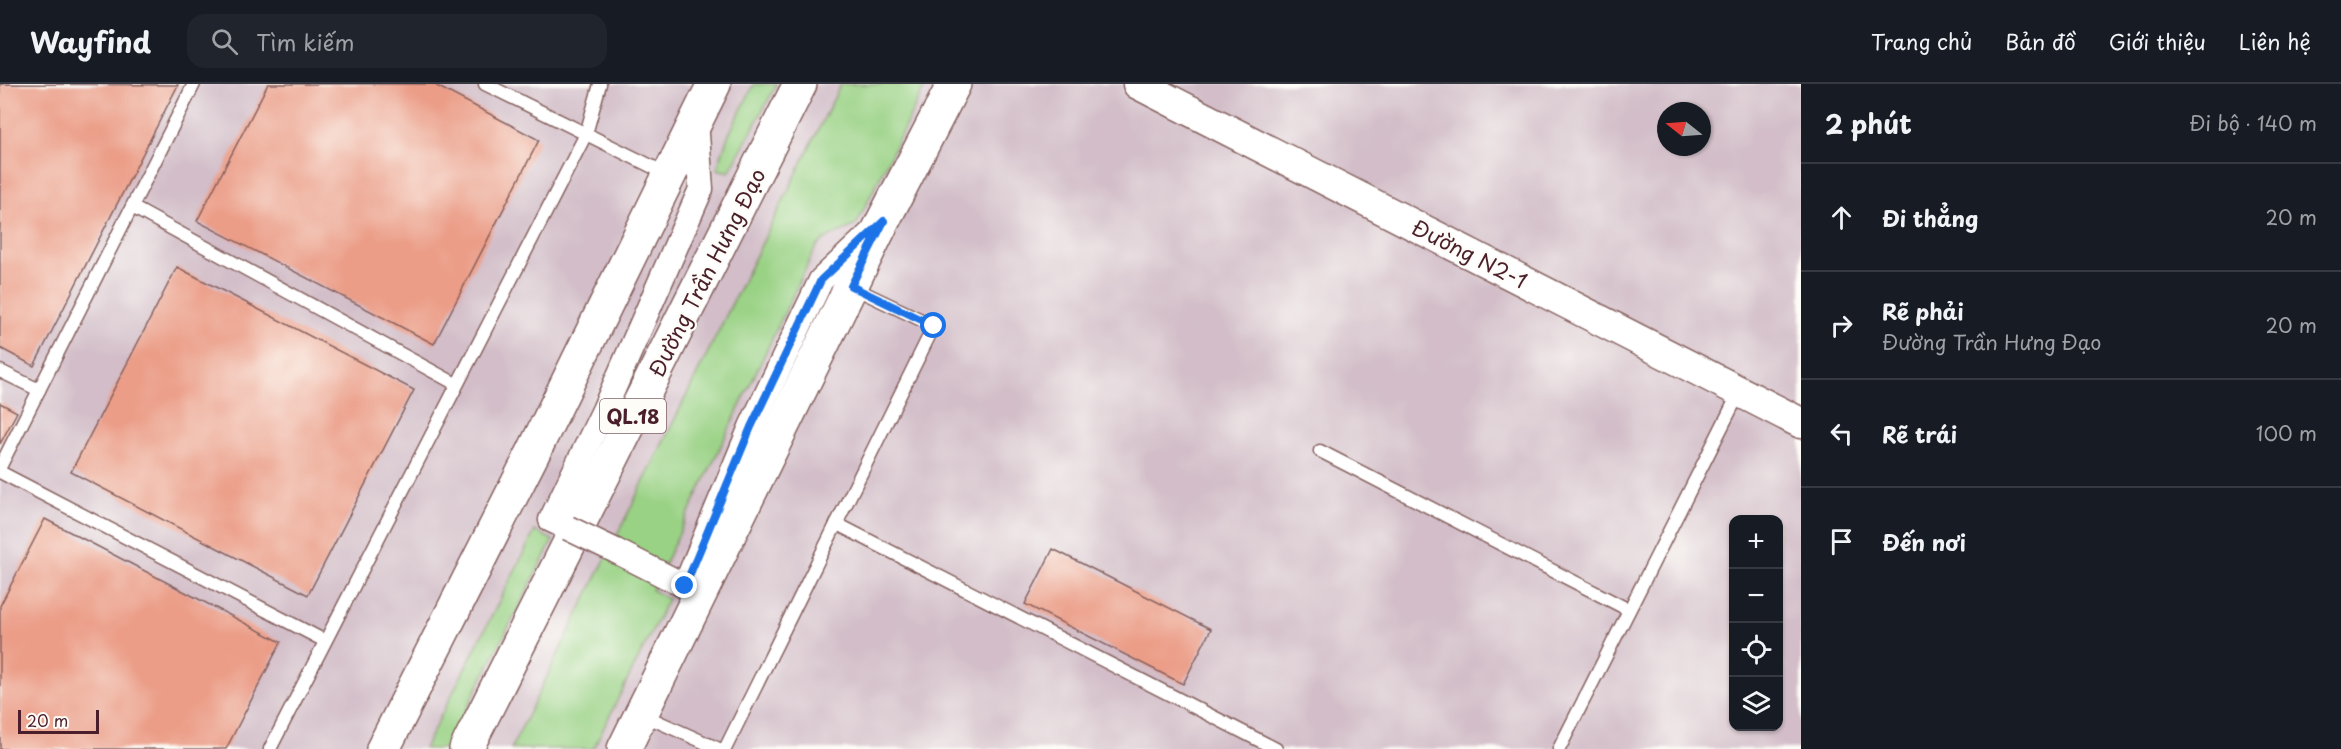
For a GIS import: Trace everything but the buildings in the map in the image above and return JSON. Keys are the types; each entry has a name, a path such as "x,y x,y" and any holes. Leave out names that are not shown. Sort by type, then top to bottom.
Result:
{"main road":[{"path":"383,749 533,453 714,84"},
{"name":"Đường Trần Hưng Đạo","path":"465,749 800,84"},
{"path":"624,749 851,286 954,84"}],"street":[{"name":"Đường N2-1","path":"1138,84 1801,423"},
{"path":"696,119 701,189 551,520 685,586 768,389 821,280 884,221"}],"lane":[{"path":"0,467 194,84"},
{"path":"485,84 669,175"},
{"path":"270,749 586,134 600,84"},
{"path":"132,207 456,384"},
{"path":"725,749 934,326 851,286"},
{"path":"0,371 39,390"},
{"path":"1559,749 1740,392"},
{"path":"1320,452 1629,609"},
{"path":"0,472 325,641"},
{"path":"837,524 1276,749"},
{"path":"641,714 719,749"}],"shaded area":[{"path":"0,84 1801,84 1801,749 0,749"}],"green space":[{"path":"754,84 777,84 729,172 717,169 728,136"},
{"path":"841,84 926,84 856,225 825,239 816,247 652,590 668,599 593,749 511,749"},
{"path":"535,531 553,540 446,749 424,749"}],"route":[{"path":"685,586 751,427 821,280 884,221 851,286 934,326"}]}
